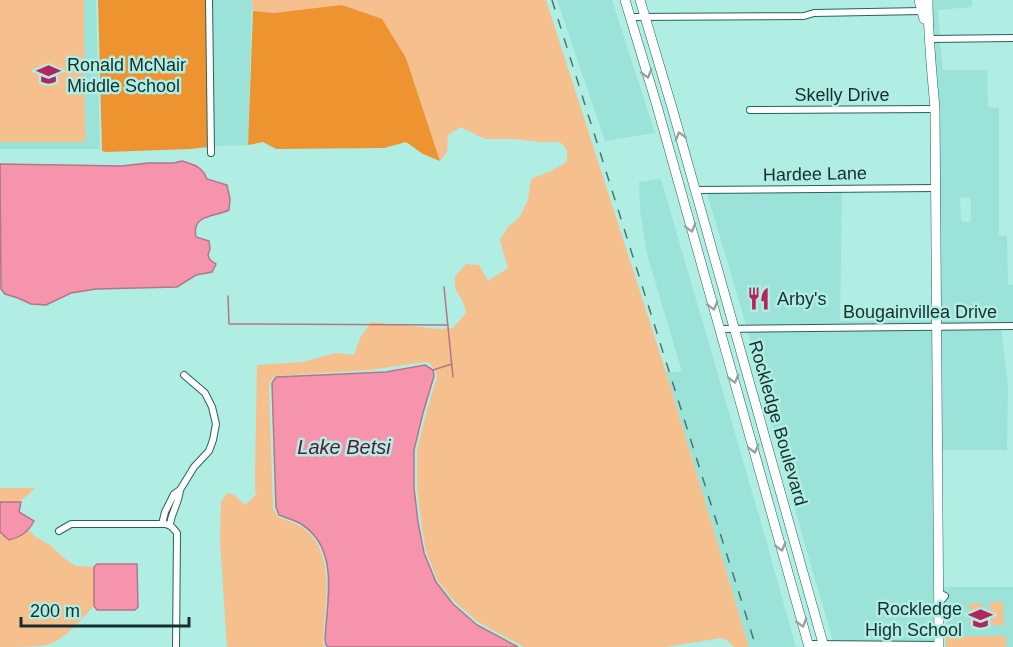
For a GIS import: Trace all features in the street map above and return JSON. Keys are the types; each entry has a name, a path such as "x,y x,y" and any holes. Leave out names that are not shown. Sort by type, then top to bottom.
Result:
{"main road":[{"name":"Rockledge Boulevard","path":"625,0 676,172 809,646"},
{"name":"Rockledge Boulevard","path":"640,0 823,646"},
{"path":"919,0 932,63 935,109 939,646"},
{"path":"928,0 928,39"},
{"path":"676,172 687,186 695,190"},
{"path":"759,471 779,489"},
{"path":"771,512 790,528"}],"street":[{"path":"210,0 211,153"},
{"path":"631,17 804,16 814,13 923,11"},
{"path":"928,39 1013,38"},
{"name":"Skelly Drive","path":"750,110 935,109"},
{"name":"Hardee Lane","path":"695,190 936,188"},
{"name":"Bougainvillea Drive","path":"720,329 1013,326"},
{"path":"162,524 174,494 180,490 194,467 208,451 216,424 212,407 205,393 184,375"},
{"path":"170,525 180,498 180,490"},
{"path":"60,531 71,524 170,525 177,533 176,647"},
{"path":"809,646 939,646"}],"shaded area":[{"name":"Ronald McNair Middle School","path":"0,0 96,0 100,149 0,149"},
{"name":"Ronald McNair Middle School","path":"0,0 84,0 85,142 0,142"},
{"path":"98,0 207,0 208,147 102,151"},
{"path":"212,0 252,0 248,145 214,146"},
{"path":"252,0 546,0 666,372 749,647 734,647 721,638 666,647 524,647 478,622 455,602 438,581 426,552 421,521 417,488 417,450 437,376 435,369 425,362 370,370 274,376 269,386 273,508 278,517 300,526 312,536 319,548 326,577 324,647 227,647 220,542 221,502 227,493 234,495 245,505 257,494 255,472 257,365 303,362 336,353 354,355 360,338 371,322 438,329 453,328 466,313 455,288 455,276 466,264 479,265 488,281 508,268 500,240 508,227 519,218 528,200 531,179 567,162 567,150 560,142 485,139 461,127 448,135 447,152 440,161 406,58 303,11 274,13 253,11"},
{"path":"557,0 612,0 655,133 605,141"},
{"path":"931,0 972,0 972,7 938,10 940,36 931,36"},
{"path":"342,5 382,19 406,58 440,161 423,154 406,142 384,148 276,149 263,142 248,145 253,11 274,13"},
{"path":"932,42 940,42 943,70 987,70 988,107 999,108 999,235 1007,236 1008,284 1013,285 1013,323 939,323","holes":["969,197 971,220 963,222 960,199"]},
{"path":"661,179 796,647 749,647 666,372 682,372 647,254 640,211 639,182"},
{"path":"847,192 842,193 840,321 933,319 933,323 746,325 707,193"},
{"path":"933,330 933,642 833,641 748,332"},
{"path":"939,330 1001,330 1008,384 1007,450 940,450"},
{"path":"0,488 35,488 20,501 0,502"},
{"path":"29,530 75,566 94,567 94,606 73,628 54,642 41,646 0,647 0,532 15,539"},
{"name":"Rockledge High School","path":"944,587 1013,587 1013,647 945,647"},
{"path":"990,602 1003,602 1004,625 991,625"},
{"path":"982,603 983,626 970,626 969,604"},
{"path":"946,636 1006,636 1006,647 946,647"}],"water":[{"path":"182,161 200,169 207,179 227,185 230,199 229,210 201,220 195,230 196,237 209,241 208,255 210,260 216,264 212,272 196,275 177,287 96,289 71,293 46,305 31,304 5,294 1,289 0,164 122,166"},
{"name":"Lake Betsi","path":"425,365 433,370 434,376 414,450 414,488 424,553 436,582 453,604 477,625 518,647 328,647 325,639 328,576 321,547 313,534 301,524 279,515 276,507 272,383 276,377 386,372"},
{"path":"0,502 21,502 19,512 34,521 24,534 9,540 0,532"},
{"path":"97,564 137,564 138,607 135,610 97,610 94,606 94,567"}],"waterway":[{"path":"444,287 453,377"},
{"path":"228,296 229,324 448,325"},
{"path":"433,370 452,364"}],"railway":[{"path":"552,0 756,647"}],"place":[{"name":"Ronald McNair Middle School","path":"49,75"},
{"name":"Arby's","path":"759,299"},
{"name":"Rockledge High School","path":"980,619"}]}
